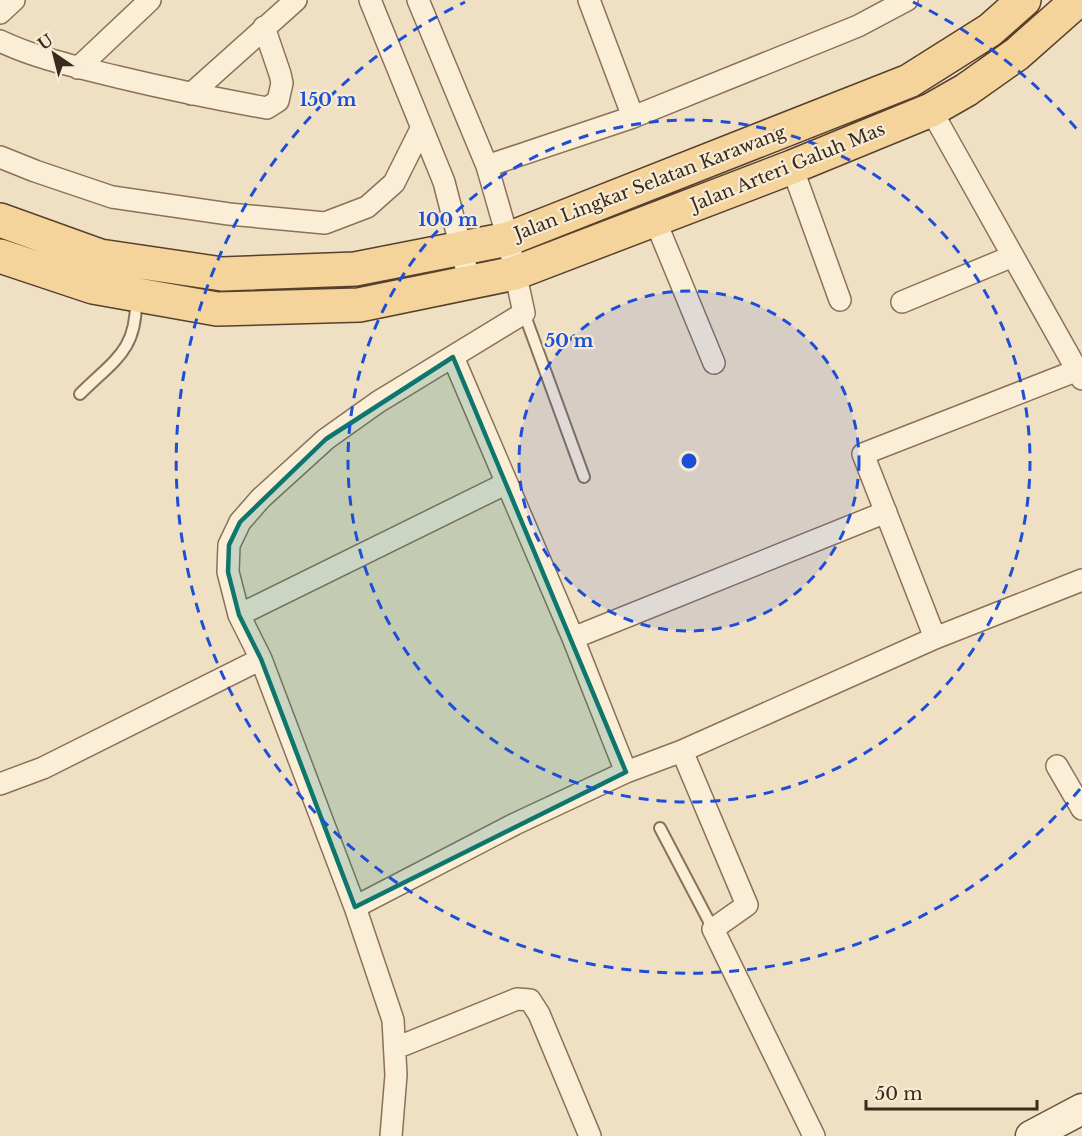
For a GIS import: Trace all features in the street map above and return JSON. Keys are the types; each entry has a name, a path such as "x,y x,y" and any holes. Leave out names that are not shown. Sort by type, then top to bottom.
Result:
{"main road":[{"name":"Jalan Lingkar Selatan Karawang","path":"0,220 100,256 222,274 355,269 462,249 508,239 909,81 990,30 1024,0"},
{"name":"Jalan Arteri Galuh Mas","path":"470,282 515,273 792,167 931,110 966,90 1017,54 1078,0"},
{"path":"0,256 93,287 217,309 359,305 470,282"}],"street":[{"path":"0,13 14,0"},
{"path":"78,68 150,0"},
{"path":"191,94 296,0"},
{"path":"370,0 444,182 470,282"},
{"path":"391,1136 396,1048 393,1020 355,907 261,659 239,615 228,572 229,545 240,522 261,498 326,439 378,402 524,313 508,239 487,166 418,0"},
{"path":"589,0 633,117"},
{"path":"487,166 633,117 858,26 907,0"},
{"path":"0,40 30,55 78,68 191,94 267,108 278,101 282,83 264,27"},
{"path":"931,110 1080,374 868,450 863,454 863,460 886,512 934,639"},
{"path":"0,157 112,197 229,214 325,223 367,207 394,183 421,129"},
{"path":"792,167 840,300"},
{"path":"656,220 714,363"},
{"path":"902,302 1013,256"},
{"path":"453,357 573,638 626,772"},
{"path":"239,615 507,483"},
{"path":"573,638 886,512"},
{"path":"355,907 515,824 626,772 682,751 934,639 1082,580"},
{"path":"0,784 43,768 261,659"},
{"path":"682,751 747,905 713,929 814,1136"},
{"path":"1057,766 1082,809"},
{"path":"396,1048 517,999 530,1000 535,1005 590,1136"},
{"path":"1031,1136 1082,1109"}],"lane":[{"path":"80,394 130,344 136,324 136,296"},
{"path":"524,313 584,477"},
{"path":"660,828 713,929"}],"highlighted area":[{"path":"453,357 626,772 355,907 261,659 239,615 228,572 229,545 240,522 326,439"}]}
